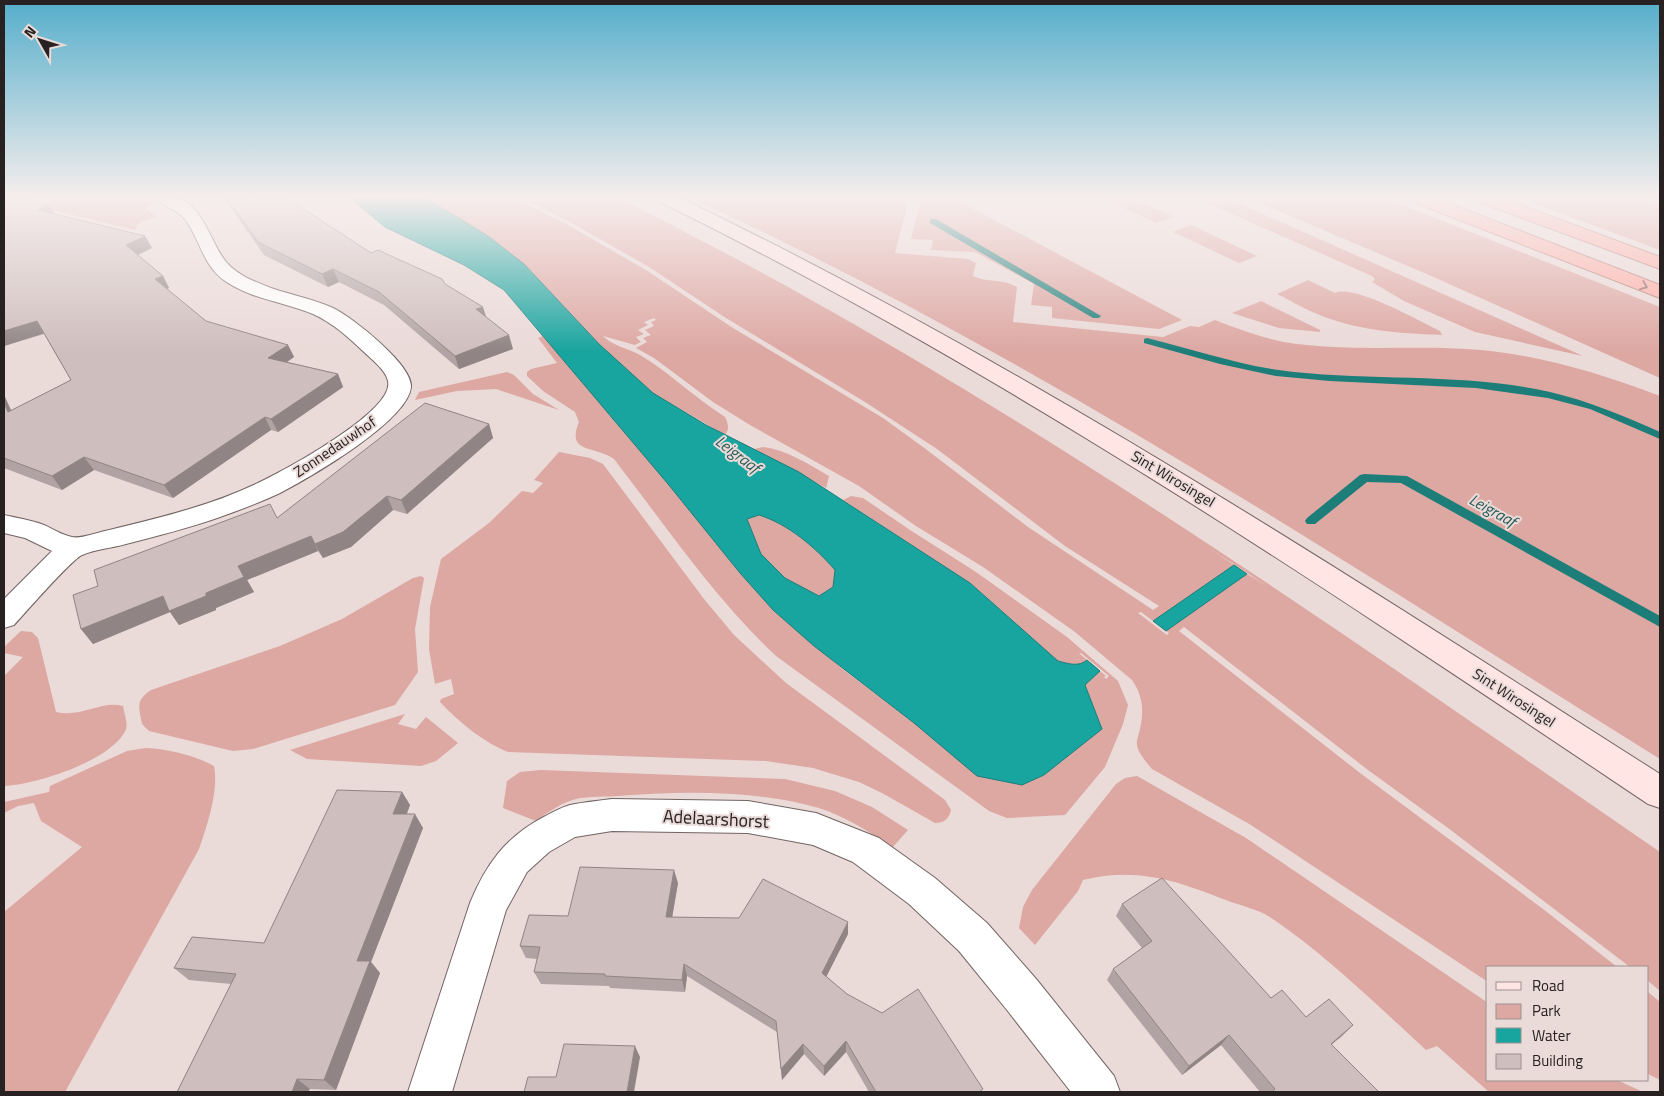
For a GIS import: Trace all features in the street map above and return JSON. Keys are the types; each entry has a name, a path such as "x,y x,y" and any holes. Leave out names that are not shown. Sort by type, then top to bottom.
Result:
{"highway":[{"path":"1550,249 1660,292"},
{"path":"1622,249 1660,263"}],"main road":[{"name":"Sint Wirosingel","path":"769,249 819,274 951,348 1104,437 1262,534 1660,793"}],"street":[{"name":"Zonnedauwhof","path":"71,548 159,526 256,494 297,474 338,448 382,415 398,394 399,379 380,356 347,325 322,310 253,288 231,276 217,265 209,249"},
{"path":"4,524 33,531 71,548 4,617"},
{"name":"Adelaarshorst","path":"430,1092 489,902 514,860 536,840 569,822 612,815 748,818 816,829 866,850 922,891 973,937 1022,995 1098,1092"}],"green space":[{"path":"503,249 610,249 646,270 733,328 883,418 1028,527 1153,610 1159,606 1065,546 937,449 865,402 726,318 649,267 618,249 718,249 909,356 1019,423 1128,491 1235,562 1660,852 1660,991 1649,982 1649,966 1629,966 1448,828 1368,770 1184,627 1179,631 1360,773 1543,909 1616,966 1486,966 1486,981 1251,825 1152,769 1141,755 1137,745 1142,709 1136,686 1132,680 1075,632 983,567 916,526 859,486 713,402 654,358 636,348 647,342 643,338 651,335 645,330 654,326 651,322 656,320 654,318 644,322 648,325 638,330 644,334 636,337 641,342 635,345 603,336 651,362 725,417 728,430 725,435 653,393 599,344 515,257","holes":["1206,546 1267,586 1247,574 1166,631 1169,633 1167,635 1138,613 1141,612 1153,621 1234,565"]},
{"path":"797,249 896,249 895,253 968,259 976,263 973,276 1006,282 1017,287 1013,322 1163,337 1190,326 1199,327 1215,320 1266,338 1308,345 1358,348 1457,348 1481,350 1550,361 1616,380 1660,396 1660,759 1184,463 1064,392 941,324"},
{"path":"1049,249 1182,320 1159,329 1052,318 1052,307 1031,305 1034,284 975,252 931,250"},
{"path":"1210,249 1242,249 1257,256 1239,263"},
{"path":"1311,249 1342,249 1583,356 1475,332 1404,301 1372,282 1375,279"},
{"path":"1368,249 1514,249 1660,307 1660,378"},
{"path":"1308,280 1335,293 1344,292 1371,298 1440,331 1442,335 1393,332 1346,324 1310,311 1277,294"},
{"path":"1261,301 1320,330 1320,332 1279,328 1232,313"},
{"path":"543,336 773,610 845,671 914,723 1022,785 1044,775 1101,729 1085,685 1100,671 1106,676 1104,677 1106,679 1109,676 1081,653 1077,655 1080,654 1087,660 1081,664 1058,661 970,583 843,500 851,496 863,498 976,572 1067,637 1118,681 1128,705 1123,724 1105,767 1065,815 1007,818 989,811 776,656 753,634 711,586 614,459 579,444 576,439 576,432 579,422 575,412 543,391 527,376 527,372 531,369 557,363 538,338"},
{"path":"507,372 514,375 533,394 559,410 496,389 457,391 415,400 419,392"},
{"path":"763,447 789,454 829,476 826,488 754,449"},
{"path":"559,452 590,458 603,464 704,599 734,635 786,683 945,800 951,810 949,816 941,822 935,823 859,782 813,768 766,761 508,752 480,737 440,702 441,699 454,694 451,679 435,684 429,649 430,607 441,559 489,523 522,491 533,493 543,483 534,480"},
{"path":"759,515 791,530 819,553 835,570 833,587 819,596 785,578 761,554 747,519"},
{"path":"421,576 424,578 415,629 418,672 395,705 253,749 233,751 149,731 142,724 139,709 140,701 151,690 280,646 342,619 413,578"},
{"path":"21,631 32,632 38,638 56,712 74,713 107,705 123,706 126,729 119,740 106,751 72,769 18,785 4,786 4,676 23,657 4,653 4,647"},
{"path":"405,714 398,724 416,729 426,717 458,743 436,761 421,766 307,759 290,750"},
{"path":"146,748 181,753 214,766 214,797 199,849 65,1092 4,1092 4,912 82,847 41,821 34,803 18,806 4,813 4,802 49,792 50,786 127,751"},
{"path":"541,770 785,779 835,791 872,807 908,830 892,848 857,825 819,808 771,798 719,793 667,793 581,798 560,805 536,821 503,808 507,781 520,772"},
{"path":"1137,776 1246,838 1486,1002 1486,1081 1619,1081 1643,1092 1489,1092 1437,1046 1426,1050 1331,964 1270,917 1256,910 1194,888 1158,878 1122,875 1083,880 1078,891 1035,945 1019,928 1023,907 1032,890 1116,784 1125,778"},
{"path":"1649,993 1660,1002 1660,1080 1649,1074"}],"water":[{"path":"431,249 505,249 524,264 599,344 653,393 706,425 799,472 970,583 1058,661 1077,664 1087,660 1100,671 1085,685 1102,729 1044,775 1022,785 977,776 914,723 814,646 773,610 504,290 464,265","holes":["759,515 780,524 810,545 835,570 833,587 819,596 785,578 761,554 747,519"]},
{"path":"1234,565 1247,574 1166,631 1153,621"}],"building":[{"path":"4,249 131,249 163,276 155,279 206,321 288,345 268,358 338,374 271,419 265,417 164,485 84,457 52,476 4,458 4,403 8,412 71,380 37,321 4,331"},
{"path":"272,249 365,249 371,253 378,250 442,279 445,284 483,307 476,309 509,335 455,356 379,292 333,269 322,274"},
{"path":"425,403 489,424 401,500 387,496 343,532 315,544 311,536 238,566 244,577 206,593 206,596 169,611 163,596 81,629 73,595 98,586 94,570 270,504 277,518"},
{"path":"337,790 402,792 393,814 415,814 357,961 370,961 324,1080 297,1079 292,1092 177,1092 236,974 174,968 192,937 264,943"},
{"path":"580,867 674,870 666,917 739,918 763,879 848,922 822,973 847,994 882,1013 918,989 983,1089 979,1092 876,1092 846,1041 824,1066 803,1044 781,1069 776,1021 684,964 682,980 605,976 605,974 534,972 540,947 520,946 529,915 568,916"},
{"path":"1162,878 1271,998 1282,990 1306,1017 1329,999 1353,1025 1331,1044 1379,1092 1272,1092 1275,1089 1229,1035 1189,1066 1113,969 1152,941 1122,904"},
{"path":"564,1044 635,1046 627,1092 524,1092 528,1077 556,1077"}],"waterway":[{"path":"981,249 1096,316"},
{"path":"1147,341 1220,361 1276,373 1330,378 1476,385 1548,395 1594,407 1660,436"},
{"name":"Leigraaf","path":"1311,521 1364,478 1403,479 1660,622"}]}
